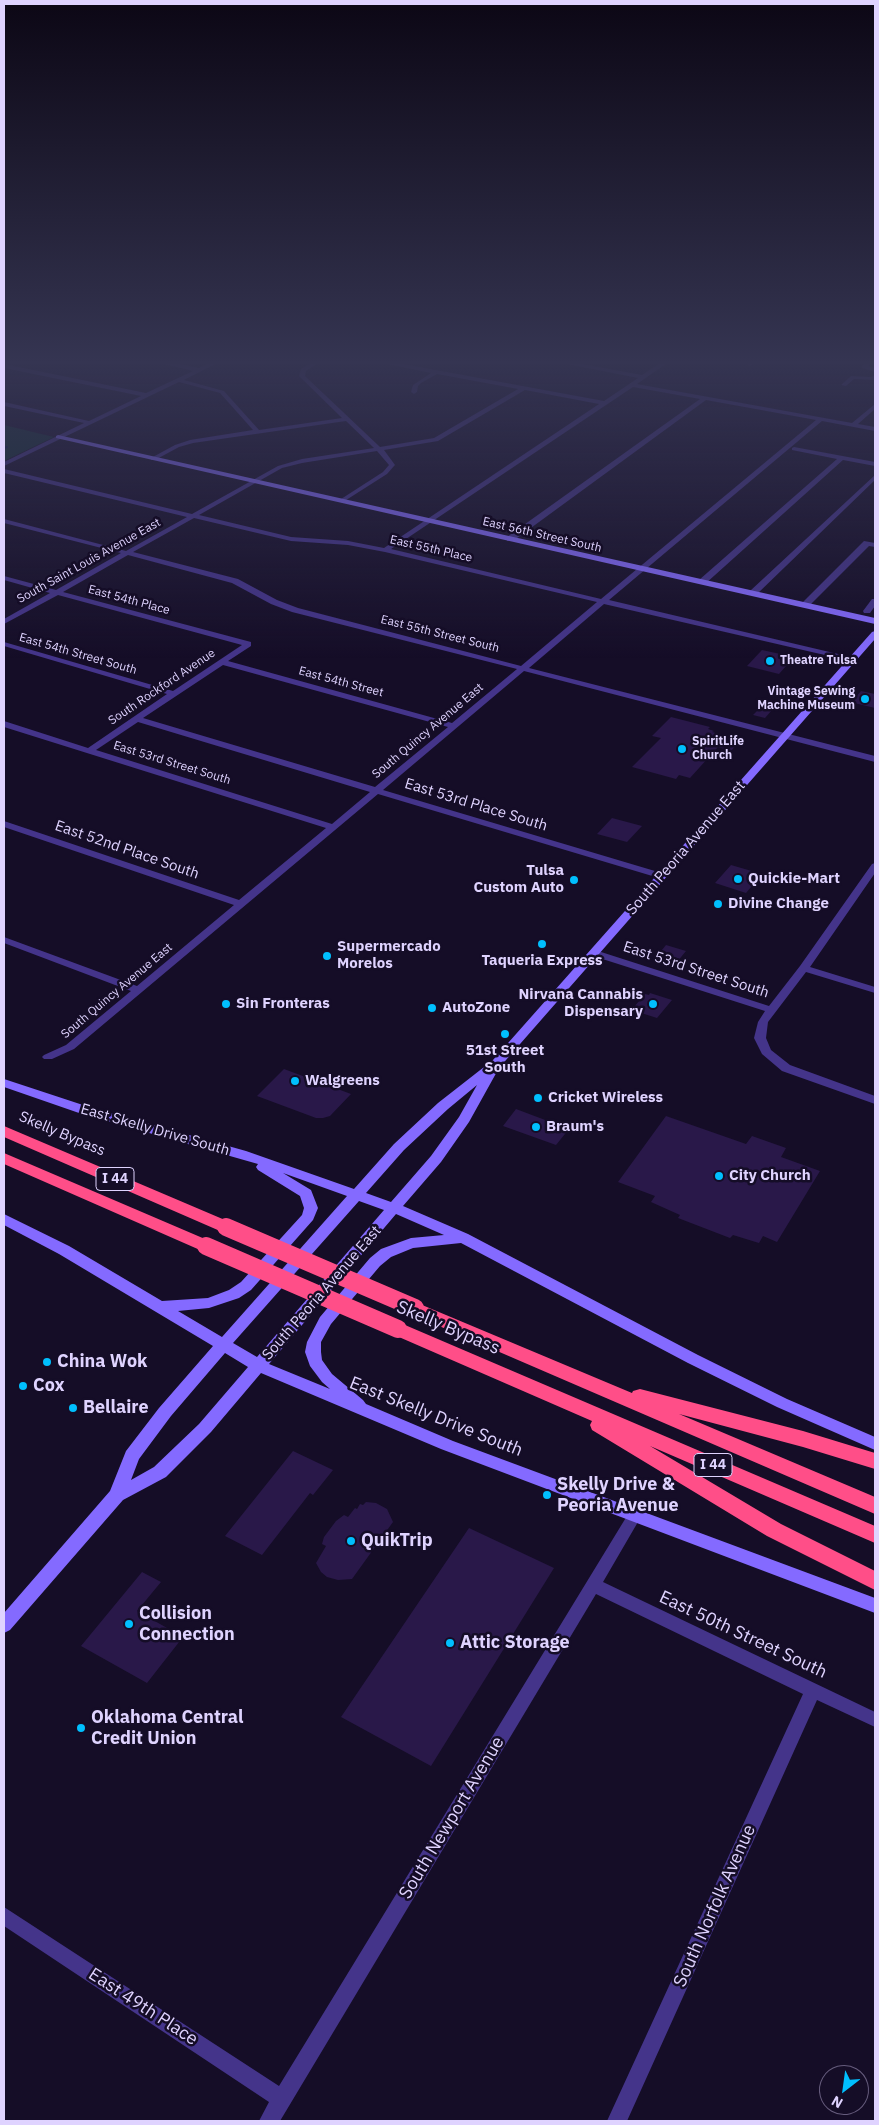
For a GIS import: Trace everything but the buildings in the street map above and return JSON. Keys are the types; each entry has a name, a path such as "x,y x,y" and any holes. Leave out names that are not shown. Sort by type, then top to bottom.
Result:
{"highway":[{"name":"Skelly Bypass","path":"4,1132 875,1506"},
{"name":"Skelly Bypass","path":"4,1158 875,1535"},
{"path":"590,1383 803,1439 875,1461"},
{"path":"551,1396 774,1530 875,1581"}],"main road":[{"name":"East 56th Street South","path":"158,460 875,621"},
{"name":"South Peoria Avenue East","path":"4,1625 117,1495 132,1456 165,1412 222,1346 399,1148 442,1106 497,1063 875,634"},
{"name":"South Peoria Avenue East","path":"117,1495 160,1472 205,1428 436,1159 464,1119 497,1063"},
{"name":"East Skelly Drive South","path":"4,1083 84,1110 241,1154 395,1208 462,1238 782,1403 875,1444"},
{"path":"159,1307 209,1303 234,1294 246,1286 308,1217 310,1208 306,1193 241,1154"},
{"name":"East Skelly Drive South","path":"4,1219 64,1250 222,1346 259,1366 447,1445 875,1606"},
{"path":"368,1412 319,1370 314,1362 313,1352 318,1332 325,1321 375,1262 386,1254 411,1243 462,1238"}],"street":[{"name":"South Saint Louis Avenue East","path":"4,622 253,481 280,467 313,460"},
{"path":"341,501 391,468 391,463 388,460"},
{"path":"385,550 521,460"},
{"path":"510,539 619,460"},
{"name":"South Quincy Avenue East","path":"48,1056 70,1048 771,460"},
{"path":"702,582 840,460"},
{"path":"854,460 875,464"},
{"name":"East 55th Place","path":"4,471 291,539 348,543 385,550 852,660"},
{"path":"753,594 875,477"},
{"name":"East 55th Street South","path":"4,521 235,581 274,602 295,610 875,758"},
{"path":"805,605 867,543 875,545"},
{"name":"East 54th Place","path":"4,578 248,644"},
{"path":"867,611 875,601"},
{"name":"East 54th Street South","path":"4,644 175,694"},
{"name":"South Rockford Avenue","path":"89,751 248,644"},
{"name":"East 54th Street","path":"222,662 454,726"},
{"name":"East 53rd Place South","path":"137,719 662,876"},
{"name":"East 53rd Street South","path":"4,724 333,827"},
{"name":"East 52nd Place South","path":"4,824 240,904"},
{"path":"771,1010 804,968 875,866"},
{"path":"4,940 139,990"},
{"name":"East 53rd Street South","path":"594,953 771,1010 763,1022 760,1038 766,1052 774,1060 797,1073 875,1100"},
{"path":"804,968 875,990"},
{"name":"South Newport Avenue","path":"269,2121 634,1515"},
{"name":"East 50th Street South","path":"593,1585 875,1720"},
{"name":"South Norfolk Avenue","path":"617,2121 813,1690"},
{"name":"East 49th Place","path":"4,1916 282,2099"}],"place":[{"name":"Theatre Tulsa","path":"770,661"},
{"name":"Vintage Sewing Machine Museum","path":"865,699"},
{"name":"SpiritLife Church","path":"682,749"},
{"name":"Quickie-Mart","path":"738,879"},
{"name":"Tulsa Custom Auto","path":"574,880"},
{"name":"Divine Change","path":"718,904"},
{"name":"Taqueria Express","path":"542,944"},
{"name":"Supermercado Morelos","path":"327,956"},
{"name":"Sin Fronteras","path":"226,1004"},
{"name":"Nirvana Cannabis Dispensary","path":"653,1004"},
{"name":"AutoZone","path":"432,1008"},
{"name":"51st Street South","path":"505,1034"},
{"name":"Walgreens","path":"295,1081"},
{"name":"Cricket Wireless","path":"538,1098"},
{"name":"Braum's","path":"536,1127"},
{"name":"City Church","path":"719,1176"},
{"name":"China Wok","path":"47,1362"},
{"name":"Cox","path":"23,1386"},
{"name":"Bellaire","path":"73,1408"},
{"name":"Skelly Drive & Peoria Avenue","path":"547,1495"},
{"name":"QuikTrip","path":"351,1541"},
{"name":"Collision Connection","path":"129,1624"},
{"name":"Attic Storage","path":"450,1643"},
{"name":"Oklahoma Central Credit Union","path":"81,1728"}]}
